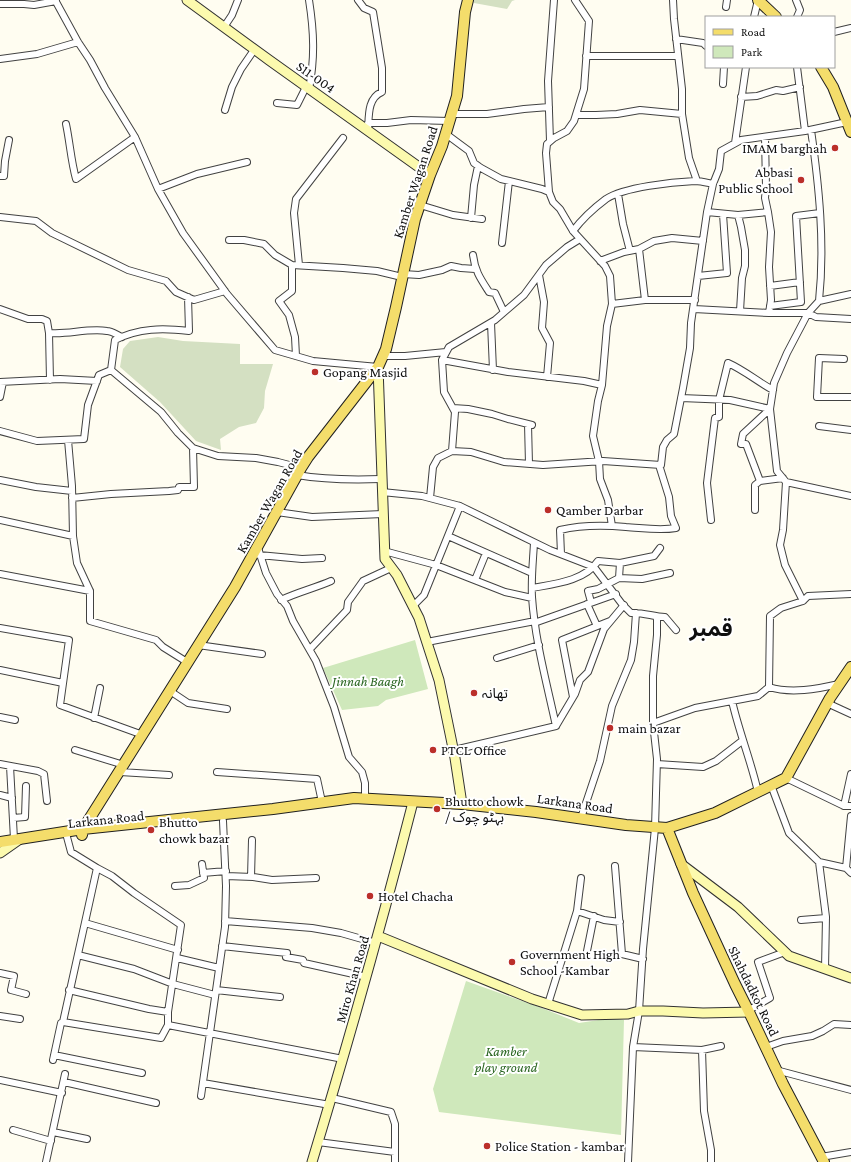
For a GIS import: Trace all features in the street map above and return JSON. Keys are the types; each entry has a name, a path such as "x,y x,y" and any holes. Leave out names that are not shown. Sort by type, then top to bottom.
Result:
{"main road":[{"name":"Kamber Wagan Road","path":"82,832 187,662 258,552 299,471 378,367 383,356 393,321 415,219 446,134 456,96 465,12 468,0"},
{"path":"758,0 775,16"},
{"path":"822,68 849,121 851,132"},
{"path":"786,778 827,703 851,667"},
{"name":"Larkana Road","path":"11,843 82,832 365,798 462,804 655,828 667,828 715,813 786,778"},
{"name":"Larkana Road","path":"0,842 11,843 67,837 82,832 223,821 357,805 383,800"},
{"name":"Shahdadkot Road","path":"667,828 681,864 735,984 776,1070 822,1160"}],"street":[{"path":"0,4 34,5 55,0 78,42 135,137 158,189 183,233 225,291 275,350 313,361 378,367 385,559 397,576 419,618 439,680 454,750 462,804"},
{"name":"S11-004","path":"187,0 308,88 368,127 430,175"},
{"path":"224,27 232,15 238,0"},
{"path":"278,103 297,105 308,88 313,68 314,45 309,0"},
{"path":"358,0 364,8 373,12 382,68 382,92 372,100 368,127 411,120 450,118 549,107"},
{"path":"550,141 549,66 554,0"},
{"path":"575,0 589,21 584,89 574,121 567,131 547,144 546,153 549,192 553,202 560,209 573,231 605,266 610,276 612,304 607,326 602,385 593,436 600,479 608,500 612,526"},
{"path":"673,0 682,89 682,114 689,158 697,181"},
{"path":"726,7 727,0"},
{"path":"754,16 758,0"},
{"path":"796,0 800,10 797,16"},
{"path":"835,32 851,28"},
{"path":"676,39 703,43 705,45"},
{"path":"0,59 37,54 78,42"},
{"path":"225,110 232,87 240,69 254,50"},
{"path":"586,56 678,56"},
{"path":"723,84 724,68"},
{"path":"735,143 746,68"},
{"path":"798,68 800,87 820,196 821,286 819,301 808,313 787,353 774,383 770,409 777,471 784,480 783,530 780,545 785,565 803,601"},
{"path":"741,97 757,96 776,90 783,92 800,87"},
{"path":"576,115 617,114 640,110 682,114"},
{"path":"560,554 560,530 572,527 612,526 664,530 676,528 672,516 669,497 659,465 661,465 663,447 667,440 674,434 690,348 707,212 713,184 719,169 721,151 741,140 808,130 849,121"},
{"path":"66,124 72,167 76,179 135,137"},
{"path":"446,134 469,151 474,163 501,180 542,189 549,192"},
{"path":"765,137 765,198 771,232 769,310"},
{"path":"299,265 294,213 296,199 343,138"},
{"path":"0,176 4,176 5,161 10,140"},
{"path":"158,189 197,174 247,162"},
{"path":"471,218 474,185 478,166"},
{"path":"502,243 509,181"},
{"path":"573,231 580,221 607,199 623,192 666,184 697,181 713,184"},
{"path":"618,194 623,224 630,251"},
{"path":"420,205 453,215 482,219"},
{"path":"707,212 738,215 768,212"},
{"path":"698,276 728,273 723,214"},
{"path":"769,310 802,302 796,216 820,214"},
{"path":"738,215 745,250 745,266 742,278 740,311"},
{"path":"0,217 36,221 52,233 128,270 166,281 176,292 194,300 225,291"},
{"path":"600,261 639,249 654,241 672,238 703,241"},
{"path":"452,451 455,412 444,392 442,360 448,347 491,322 504,312 524,295 546,265 567,247 580,239"},
{"path":"229,240 244,240 264,244 275,255 292,265 377,271 403,275 419,275 442,270 451,266 475,269"},
{"path":"639,249 645,300"},
{"path":"473,255 475,269 489,292 495,293 504,312"},
{"path":"292,265 292,291 279,301 290,315 295,337 296,356"},
{"path":"538,275 544,302 542,328 550,343 547,377"},
{"path":"770,286 800,282"},
{"path":"819,301 851,294"},
{"path":"111,370 115,340 122,336 129,333 164,328 189,331 188,297"},
{"path":"612,304 645,300 695,300"},
{"path":"694,308 740,311 769,310 808,313 816,317 851,319"},
{"path":"0,309 28,319 42,319 47,321 49,333 50,380"},
{"path":"491,322 493,370"},
{"path":"49,333 57,334 80,331 108,331 122,336"},
{"path":"383,356 446,352"},
{"path":"844,359 819,358 817,397 851,397"},
{"path":"442,360 493,370 584,381 602,385"},
{"path":"711,520 707,483 715,418 719,417 719,400 728,363 773,390"},
{"path":"0,431 37,441 84,439 88,405 99,374 111,370"},
{"path":"111,370 161,412 178,433 193,448 218,456 256,458 278,462 299,471 329,479 381,479"},
{"path":"0,397 2,382 50,380 97,381"},
{"path":"681,398 730,400 770,409"},
{"path":"453,408 468,409 530,424 529,464"},
{"path":"760,481 746,444 741,444 743,434 770,409"},
{"path":"819,426 851,430"},
{"path":"68,440 72,491 73,536 77,562 90,591 90,621 156,640 163,647 187,662"},
{"path":"72,498 169,491 178,490 179,487 194,486 193,448"},
{"path":"430,498 433,467 438,458 452,451 471,452 504,462 543,465 598,461 659,465"},
{"path":"0,480 36,487 72,491"},
{"path":"755,510 755,485 760,481 784,480 851,496"},
{"path":"382,492 422,496 460,506 534,543 594,567 631,613 636,612 657,617 665,617 676,630"},
{"path":"413,606 424,595 460,506"},
{"path":"277,512 312,517 383,514"},
{"path":"0,520 73,536"},
{"path":"448,536 532,573"},
{"path":"534,543 532,598 539,645 556,726"},
{"path":"532,588 556,584 579,577 594,567 598,561 620,564 654,556 660,548"},
{"path":"384,551 436,565 505,592 532,598"},
{"path":"258,552 302,559 322,558"},
{"path":"258,552 277,594 287,606 293,621 310,649 334,707 349,757 362,772 365,783 365,798"},
{"path":"475,580 486,553"},
{"path":"619,578 620,564"},
{"path":"310,649 346,610 348,602 363,581 391,568"},
{"path":"597,626 589,603 588,591 598,589 619,578 642,578 670,573"},
{"path":"0,574 90,591"},
{"path":"281,600 298,592 310,590 331,582"},
{"path":"427,642 535,621 537,622 616,594"},
{"path":"652,723 695,708 758,696 769,687 770,616 781,608 803,601 808,596 851,594"},
{"path":"454,750 556,726 573,697 580,680 588,672 604,629 624,605"},
{"path":"581,818 600,761 612,706 631,660 636,612"},
{"path":"628,1162 633,1047 639,1011 655,828 657,764 652,723 653,676 657,635 657,617"},
{"path":"573,697 562,640 611,621"},
{"path":"0,628 69,640 60,705 143,735"},
{"path":"198,645 262,654"},
{"path":"497,658 539,645"},
{"path":"0,670 63,683"},
{"path":"769,687 776,689 804,690 839,684"},
{"path":"94,718 100,688"},
{"path":"170,691 188,703 227,709"},
{"path":"732,701 742,742 752,765 758,792"},
{"path":"827,703 851,714"},
{"path":"0,717 15,720"},
{"path":"657,764 703,766 716,761 742,742"},
{"path":"75,750 122,769 169,775"},
{"path":"0,764 38,771 44,774 47,801"},
{"path":"0,853 11,843 13,818 10,766"},
{"path":"217,772 317,779 322,802"},
{"path":"786,778 848,806 851,774"},
{"path":"771,785 789,833 819,862 846,868 851,873"},
{"path":"13,818 25,817 26,786"},
{"path":"0,795 12,798"},
{"name":"Miro Khan Road","path":"312,1162 344,1059 413,802"},
{"path":"846,868 851,817"},
{"path":"201,1096 225,921 226,873 223,821"},
{"path":"63,1022 161,1038 168,1026 168,1012 181,925 112,876 71,852 67,837"},
{"path":"251,877 252,840"},
{"path":"819,862 826,918 825,969"},
{"path":"175,886 189,885 204,878 202,864"},
{"path":"681,864 738,907 789,956 851,978"},
{"path":"615,866 622,954 643,959"},
{"path":"96,868 63,1022 61,1023 53,1058 142,1074"},
{"path":"203,873 226,873 272,880 316,878"},
{"path":"548,1004 576,911 581,878"},
{"path":"576,911 604,920 620,922"},
{"path":"587,951 594,916"},
{"path":"801,920 826,918"},
{"path":"225,921 312,928 377,939 532,999 582,1015 628,1014 639,1011 703,1013 749,1011 770,998 758,962 785,952"},
{"path":"85,923 178,950"},
{"path":"222,946 287,953 286,957 304,960 304,963 367,977"},
{"path":"78,954 134,969 173,984 215,992 280,997"},
{"path":"177,958 219,968"},
{"path":"0,973 14,976 11,990 26,994"},
{"path":"69,990 148,1009 168,1012"},
{"path":"0,1016 20,1019"},
{"path":"766,1047 783,1041 812,1036 823,1032 834,1024 851,1025"},
{"path":"168,1026 344,1059"},
{"path":"633,1047 702,1050 721,1046"},
{"path":"702,1050 704,1111 711,1150 711,1162"},
{"path":"776,1070 851,1090"},
{"path":"46,1162 65,1074"},
{"path":"0,1080 62,1093"},
{"path":"64,1082 156,1103"},
{"path":"203,1084 391,1112 395,1124 395,1162"},
{"path":"13,1130 51,1141"},
{"path":"53,1132 87,1139"},
{"path":"318,1142 395,1152"},
{"path":"822,1160 851,1152"}],"green space":[{"path":"474,0 515,0 512,1 507,9 474,3"},
{"path":"158,337 183,341 240,344 240,364 273,364 265,391 264,408 256,423 239,427 220,439 221,450 196,441 160,402 120,367 123,349 130,341"},
{"name":"Jinnah Baagh","path":"415,640 428,689 386,700 378,706 342,710 323,668"},
{"name":"Kamber play ground","path":"466,981 579,1023 612,1018 624,1020 621,1135 439,1112 433,1089"}],"place":[{"name":"IMAM barghah","path":"835,148"},
{"name":"Abbasi Public School","path":"801,180"},
{"name":"Gopang Masjid","path":"315,372"},
{"name":"Qamber Darbar","path":"548,510"},
{"name":"تھانہ","path":"474,693"},
{"name":"main bazar","path":"610,728"},
{"name":"PTCL Office","path":"433,750"},
{"name":"Bhutto chowk / بہٹو چوک","path":"437,809"},
{"name":"Bhutto chowk bazar","path":"151,830"},
{"name":"Hotel Chacha","path":"370,896"},
{"name":"Government High School -Kambar","path":"512,962"},
{"name":"Police Station - kambar","path":"487,1146"}],"district":[{"name":"قمبر","path":"711,628"}]}
